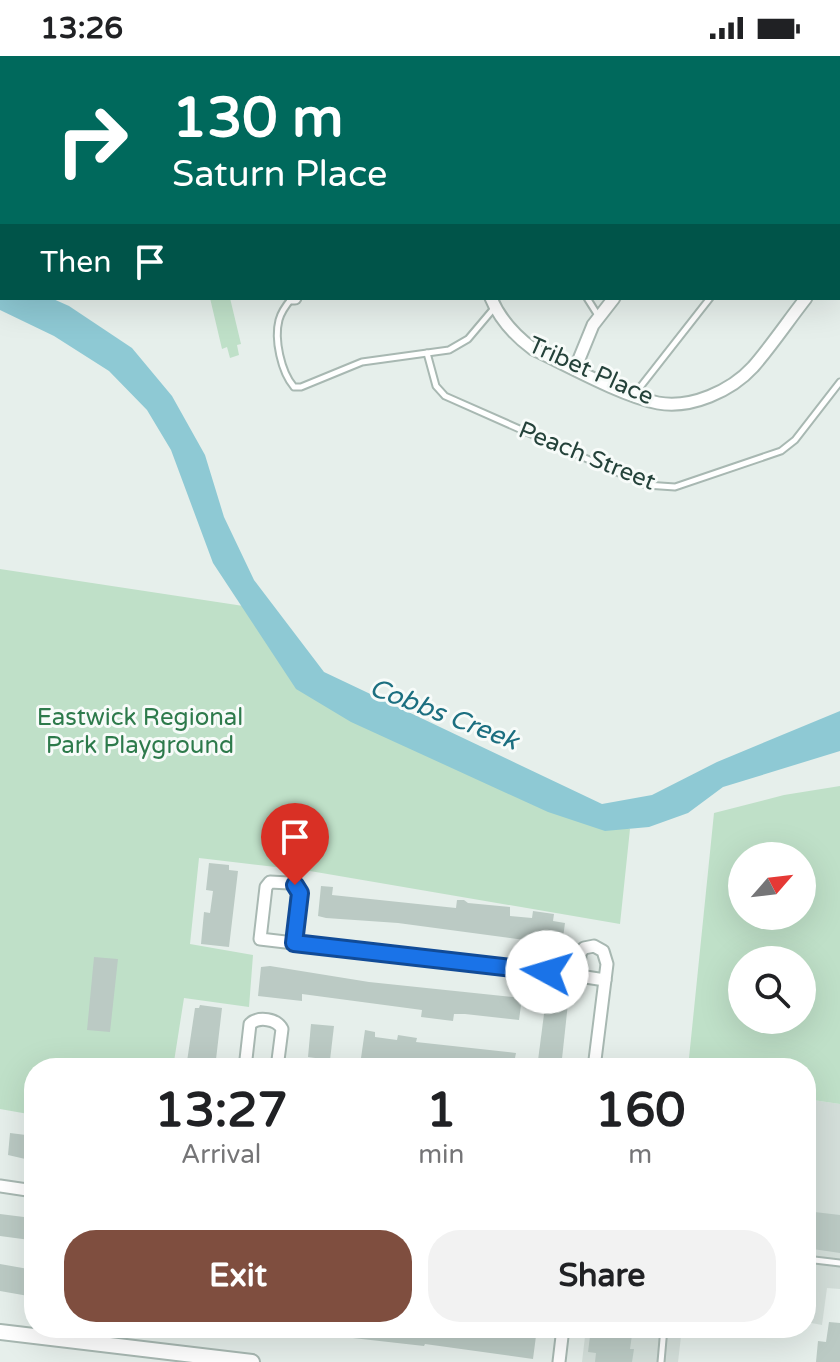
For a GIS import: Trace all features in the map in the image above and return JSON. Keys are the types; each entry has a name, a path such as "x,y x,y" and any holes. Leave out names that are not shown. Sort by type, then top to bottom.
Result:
{"street":[{"path":"575,369 593,325 612,300"},
{"name":"Tribet Place","path":"493,303 516,337 533,349 661,404 690,402 716,394 751,368 804,300"},
{"path":"294,943 300,893 295,885 270,882 266,887 260,939 605,980"},
{"path":"579,976 580,953 584,948 594,946 606,957 595,1058"},
{"path":"246,1058 250,1024 259,1019 276,1022 282,1029 278,1058"},
{"path":"0,1186 24,1190"},
{"path":"0,1332 24,1335"},
{"path":"50,1338 252,1362"},
{"path":"559,1362 562,1338"}],"lane":[{"path":"292,300 279,319 278,333 286,372 294,387 308,385 362,362 460,345 493,303"},
{"path":"588,300 599,317"},
{"path":"634,395 708,300"},
{"name":"Peach Street","path":"427,353 436,386 445,396 646,485 664,488 686,484 781,451 795,440 840,382"},
{"path":"816,1260 840,1263"},
{"path":"661,1362 663,1338"}],"shaded area":[{"path":"816,1100 840,1104 840,1289 827,1288 822,1325 816,1324"},
{"path":"585,1338 681,1338 678,1362 582,1362"}],"green space":[{"path":"210,300 230,300 241,344 237,345 239,355 230,358 227,347 222,349"},
{"name":"Eastwick Regional Park Playground","path":"0,569 250,607 315,698 630,829 620,924 310,871 199,858 190,944 253,955 249,1007 184,998 175,1058 24,1058 24,1113 0,1109"},
{"path":"840,786 840,1104 816,1100 816,1058 689,1058 714,813 784,795"}],"water":[{"path":"0,300 56,300 132,348 172,396 205,455 224,517 254,580 324,672 602,804 652,795 717,762 840,711 840,751 723,787 688,813 649,827 605,831 548,812 351,722 296,689 213,563 171,450 147,410 109,371 54,336 0,310"}],"building":[{"path":"209,863 229,865 229,870 238,871 229,947 201,944 204,912 210,913 213,891 206,890"},
{"path":"321,886 333,887 332,895 456,908 457,900 464,900 510,907 510,916 532,918 533,911 554,914 553,921 565,923 562,945 398,923 326,918 318,916"},
{"path":"94,957 118,959 110,1032 87,1030"},
{"path":"261,967 369,982 522,998 519,1020 454,1014 453,1021 421,1017 422,1010 302,994 302,1001 258,996"},
{"path":"547,991 569,994 562,1058 538,1058"},
{"path":"200,1005 222,1008 216,1058 188,1058 195,1008"},
{"path":"311,1024 334,1026 330,1058 308,1057"},
{"path":"365,1030 375,1032 375,1037 397,1040 398,1035 417,1038 416,1042 516,1053 515,1058 361,1058"},
{"path":"10,1133 24,1135 24,1159 8,1155"},
{"path":"816,1212 840,1215 840,1253 816,1249"},
{"path":"0,1214 24,1217 24,1239 0,1236"},
{"path":"0,1264 24,1268 24,1295 0,1291"},
{"path":"829,1322 840,1323 840,1362 816,1362 818,1341 826,1342"},
{"path":"353,1338 536,1338 533,1359"},
{"path":"590,1338 632,1338 630,1349 634,1349 632,1362 595,1362 596,1353 588,1352"}],"route":[{"path":"295,885 300,893 294,943 547,972"}],"water label":[{"name":"Cobbs Creek","path":"444,714"}]}
